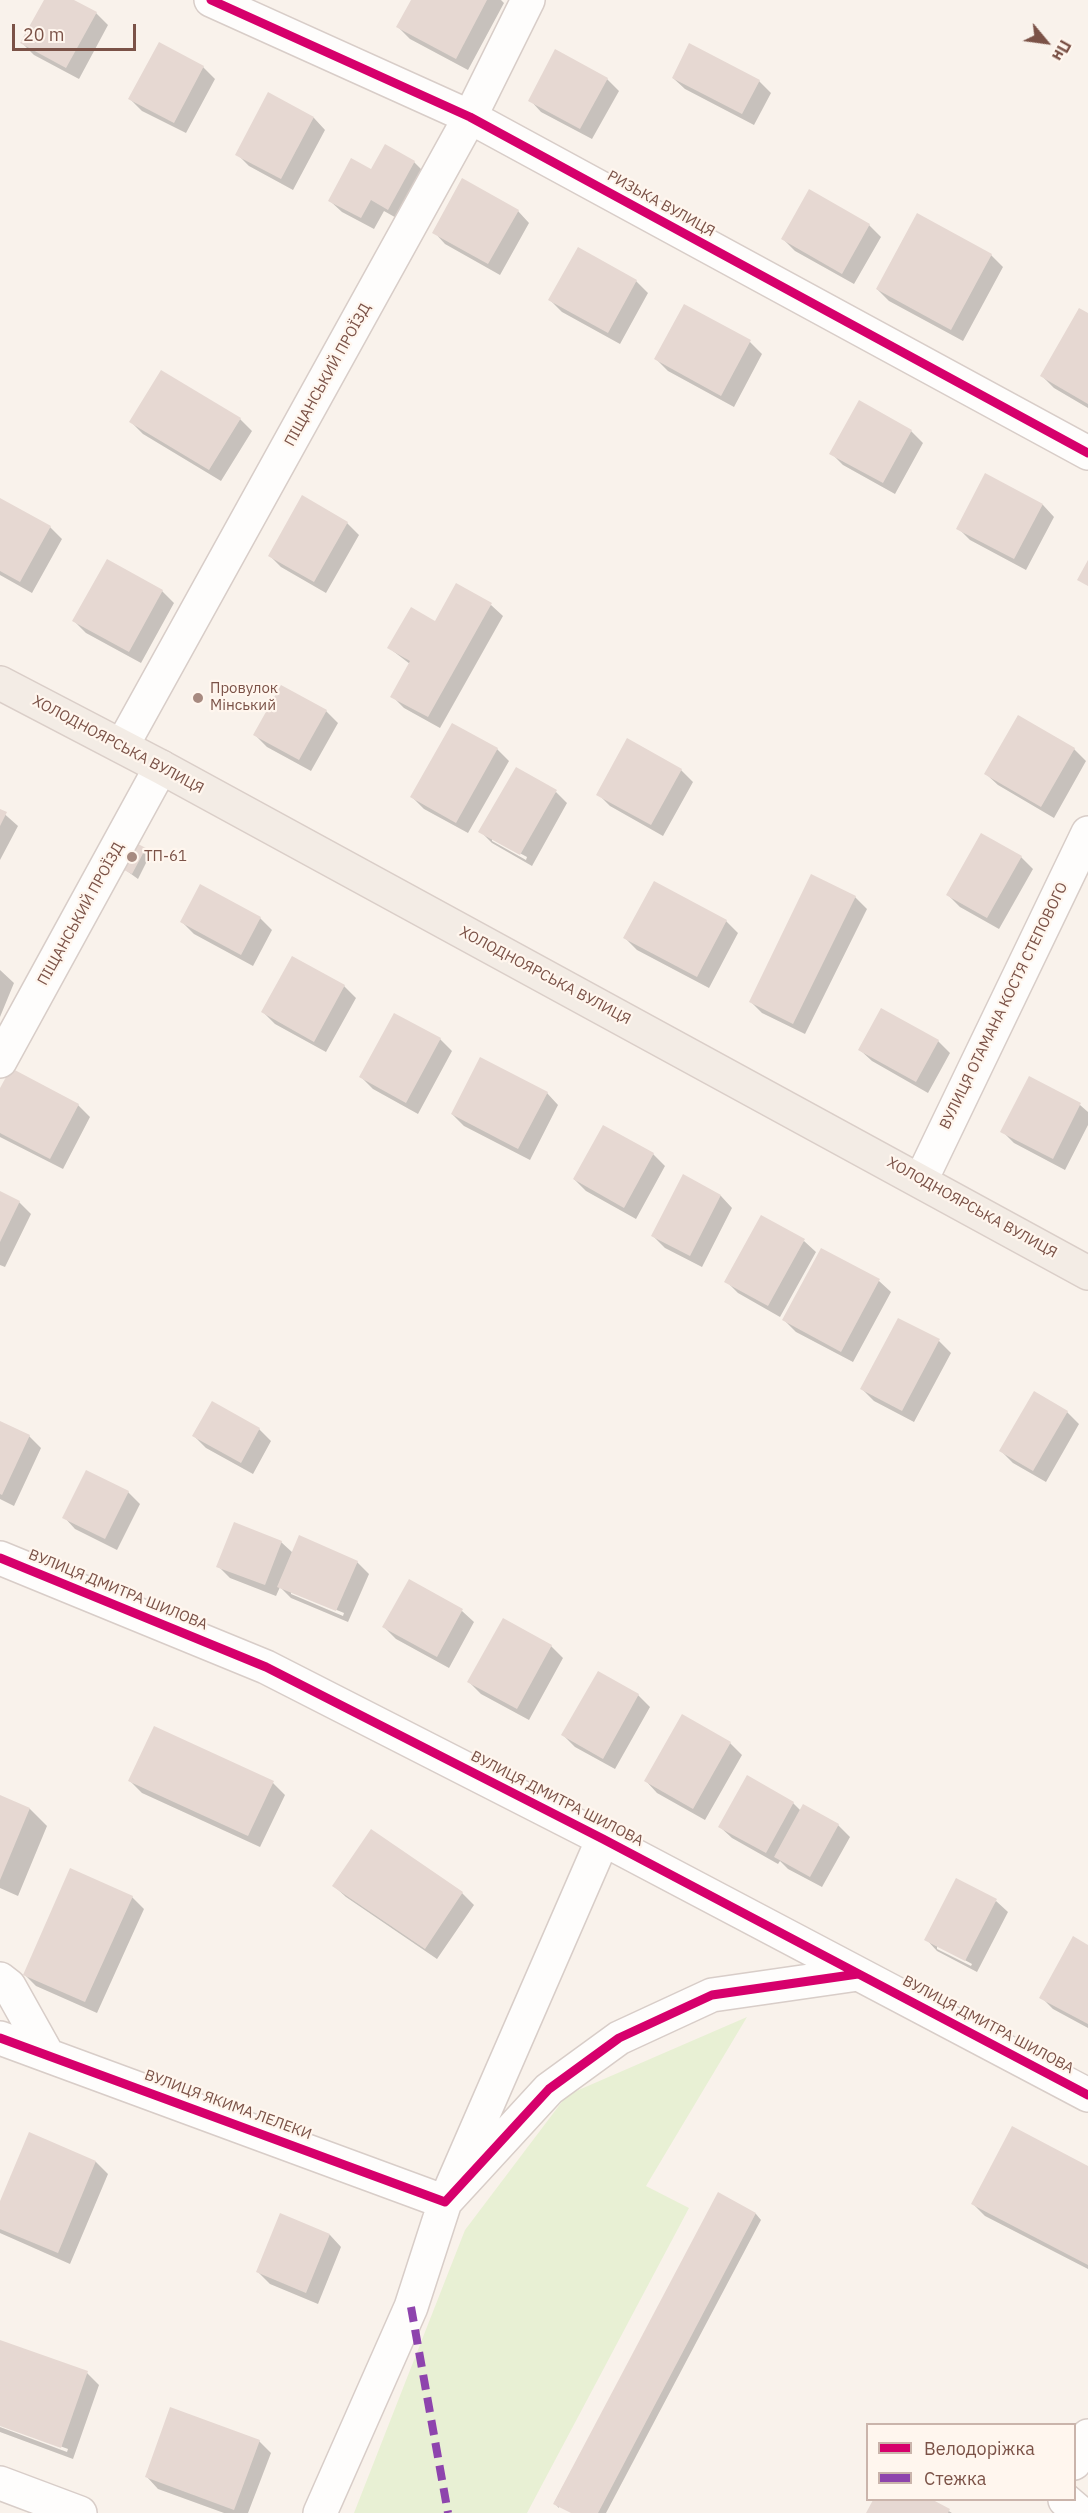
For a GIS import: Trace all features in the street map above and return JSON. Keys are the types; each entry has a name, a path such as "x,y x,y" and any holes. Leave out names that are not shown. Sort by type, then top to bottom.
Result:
{"main road":[{"name":"ХОЛОДНОЯРСЬКА ВУЛИЦЯ","path":"0,683 161,767 1088,1273"}],"street":[{"name":"РИЗЬКА ВУЛИЦЯ","path":"211,0 470,117 1088,453"},
{"name":"ПІЩАНСЬКИЙ ПРОЇЗД","path":"122,746 470,117 528,0"},
{"name":"ПІЩАНСЬКИЙ ПРОЇЗД","path":"0,1061 161,767"},
{"name":"ВУЛИЦЯ ОТАМАНА КОСТЯ СТЕПОВОГО","path":"921,1180 1088,833"},
{"name":"ВУЛИЦЯ ДМИТРА ШИЛОВА","path":"0,1558 266,1667 603,1839 1088,2095"},
{"path":"320,2513 411,2307 445,2202 603,1839"},
{"path":"445,2202 549,2089 620,2038 712,1995 858,1974"},
{"path":"0,1979 9,1986 47,2054"},
{"name":"ВУЛИЦЯ ЯКИМА ЛЕЛЕКИ","path":"0,2038 445,2202"},
{"path":"1076,2459 1088,2436"},
{"path":"0,2483 80,2513"},
{"path":"1067,2501 1080,2513"}],"green space":[{"path":"747,2017 646,2186 689,2208 527,2513 354,2513 465,2230 567,2095"}],"building":[{"path":"44,0 74,0 97,12 66,68 20,43"},
{"path":"411,0 487,0 456,59 396,27"},
{"path":"159,42 204,66 174,123 128,99"},
{"path":"689,43 760,80 742,114 672,78"},
{"path":"555,49 608,78 580,129 528,101"},
{"path":"268,92 314,117 281,179 235,155"},
{"path":"385,144 415,161 388,210 371,200 361,218 328,201 351,158 371,169"},
{"path":"462,178 519,210 488,264 432,233"},
{"path":"809,189 870,224 842,274 781,239"},
{"path":"917,213 992,254 951,330 876,289"},
{"path":"578,247 637,280 608,333 548,300"},
{"path":"684,304 751,340 721,396 654,359"},
{"path":"1079,308 1088,313 1088,404 1040,376"},
{"path":"161,370 241,418 209,470 129,422"},
{"path":"859,400 912,430 883,483 829,454"},
{"path":"985,473 1043,504 1014,559 956,529"},
{"path":"302,495 348,522 314,582 268,556"},
{"path":"0,498 51,526 20,582 0,571"},
{"path":"107,559 163,590 129,652 72,621"},
{"path":"1088,560 1088,586 1077,580"},
{"path":"456,583 492,603 428,717 390,697 410,661 387,648 411,607 435,621"},
{"path":"281,685 327,710 299,760 253,735"},
{"path":"1018,715 1075,748 1041,807 984,774"},
{"path":"452,723 498,748 456,823 410,797"},
{"path":"627,738 682,769 651,825 596,795"},
{"path":"516,767 557,790 520,855 478,832"},
{"path":"0,809 7,812 0,826"},
{"path":"981,833 1022,856 987,918 946,895"},
{"name":"ТП-61","path":"132,841 146,848 132,874 118,867"},
{"path":"811,874 856,896 793,1024 749,1002"},
{"path":"654,881 727,920 697,977 623,938"},
{"path":"200,884 261,917 241,955 180,922"},
{"path":"292,956 345,985 314,1042 261,1012"},
{"path":"881,1008 939,1040 916,1082 858,1050"},
{"path":"394,1013 441,1038 406,1103 359,1077"},
{"path":"480,1057 548,1092 518,1149 451,1114"},
{"path":"11,1068 79,1104 50,1159 0,1133 0,1088"},
{"path":"1029,1076 1081,1103 1053,1159 1000,1132"},
{"path":"603,1125 654,1153 624,1208 573,1179"},
{"path":"683,1174 721,1195 690,1256 651,1236"},
{"path":"0,1191 20,1201 0,1242"},
{"path":"761,1215 805,1239 768,1306 724,1282"},
{"path":"821,1248 880,1279 841,1352 782,1320"},
{"path":"898,1318 940,1339 902,1411 860,1389"},
{"path":"1034,1391 1068,1411 1033,1471 999,1451"},
{"path":"212,1401 260,1428 241,1463 192,1436"},
{"path":"0,1421 30,1435 2,1495 0,1494"},
{"path":"86,1470 129,1491 105,1539 62,1518"},
{"path":"234,1522 282,1541 265,1585 216,1567"},
{"path":"299,1535 358,1561 336,1611 277,1587"},
{"path":"409,1579 463,1609 437,1657 382,1627"},
{"path":"503,1618 552,1645 517,1709 467,1682"},
{"path":"598,1671 639,1694 603,1759 561,1735"},
{"path":"682,1714 731,1742 693,1809 644,1781"},
{"path":"154,1726 274,1781 248,1836 128,1781"},
{"path":"747,1775 794,1802 766,1853 718,1827"},
{"path":"0,1795 30,1808 0,1880"},
{"path":"803,1804 839,1824 810,1877 774,1857"},
{"path":"371,1829 463,1892 425,1949 332,1886"},
{"path":"70,1868 133,1896 85,2002 23,1975"},
{"path":"956,1878 997,1899 965,1961 924,1940"},
{"path":"1073,1936 1088,1945 1088,2024 1039,1998"},
{"path":"1012,2126 1088,2166 1088,2265 971,2204"},
{"path":"29,2132 96,2161 58,2253 0,2229 0,2201"},
{"path":"718,2192 756,2213 598,2513 571,2513 553,2504"},
{"path":"280,2213 330,2234 306,2293 256,2272"},
{"path":"0,2340 88,2371 61,2448 0,2426"},
{"path":"170,2407 260,2440 234,2510 145,2477"},
{"path":"872,2501 935,2501 950,2509 948,2513 866,2513"}],"marked path":[{"path":"411,2307 448,2513"}],"cycle path":[{"path":"211,0 470,117 1088,453"},
{"path":"0,1558 266,1667 603,1839 1088,2095"},
{"path":"0,2038 445,2202 549,2089 619,2038 712,1995 858,1974"}],"place":[{"name":"Провулок Мінський","path":"198,698"},
{"name":"ТП-61","path":"132,857"}]}
